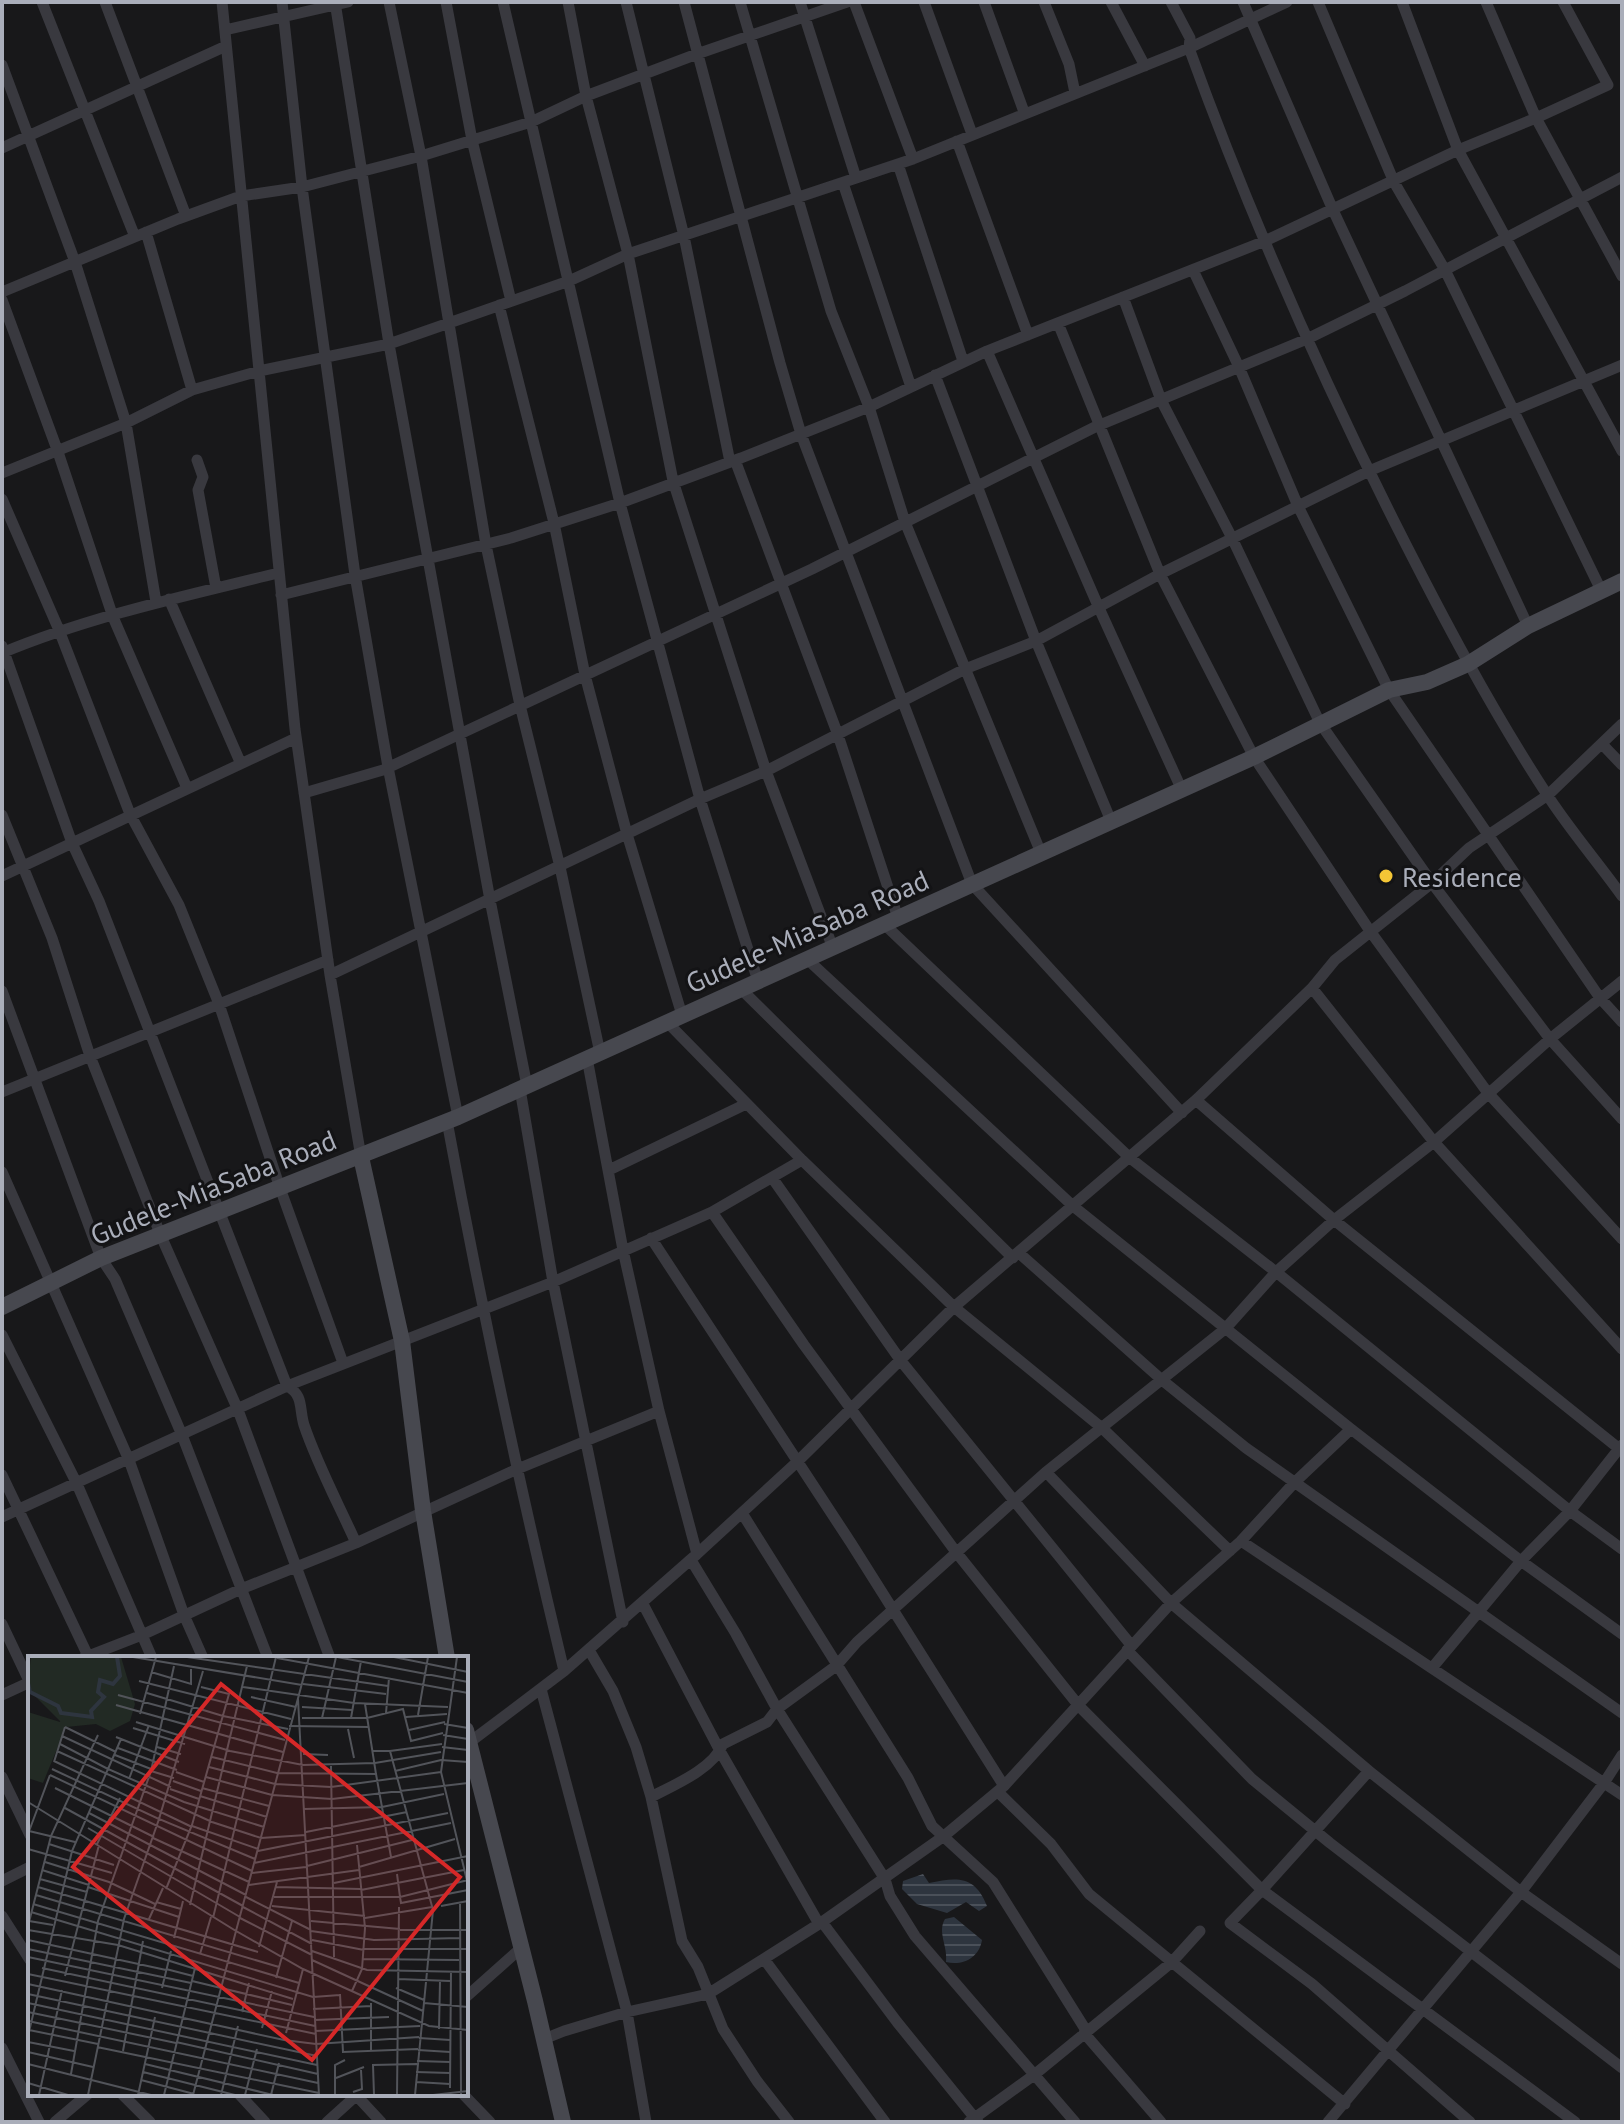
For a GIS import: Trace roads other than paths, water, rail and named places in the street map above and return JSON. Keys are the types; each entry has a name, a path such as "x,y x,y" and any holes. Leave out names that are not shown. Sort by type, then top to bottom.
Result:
{"street":[{"path":"42,2 141,234 192,390"},
{"path":"105,2 186,216"},
{"path":"222,2 296,738 330,975 361,1157 402,1341 423,1511 447,1656"},
{"path":"282,2 324,360 355,575 388,767 421,932 482,1310 515,1470 564,1671"},
{"path":"389,2 421,156 486,545 520,705 560,867 594,1056 623,1250 694,1557 777,1709 885,1879 890,1896 915,1936 1075,2122"},
{"path":"446,2 505,303 585,675 674,1018 746,1104 954,1307 1102,1428 1230,1551"},
{"path":"503,2 620,503 656,642 700,799 758,981"},
{"path":"568,2 586,96 628,254 673,481 766,771 833,948"},
{"path":"626,2 684,236 733,461 838,735 891,921 1130,1158 1276,1272 1570,1511 1622,1549"},
{"path":"684,2 801,434 972,884 1182,1113"},
{"path":"740,2 831,311 869,407 905,522 1041,853"},
{"path":"800,2 856,178"},
{"path":"2,292 241,196 302,187 421,156 531,122 643,74 847,2"},
{"path":"854,2 913,159"},
{"path":"924,2 972,134"},
{"path":"984,2 1024,112"},
{"path":"1044,2 1069,64 1075,93"},
{"path":"1111,2 1145,66"},
{"path":"1171,2 1190,38 1189,48 1224,143 1265,241 1369,471 1468,664 1548,795 1622,896"},
{"path":"1243,2 1333,210 1528,626"},
{"path":"2,473 126,423 192,390 259,371 324,360 389,344 569,281 628,254 913,159 1189,48 1287,2"},
{"path":"1318,2 1394,182 1445,270 1601,590"},
{"path":"1402,2 1458,150 1622,451"},
{"path":"1486,2 1536,118 1622,276"},
{"path":"281,595 486,545 620,503 733,461 869,407 987,351 1265,241 1458,150 1608,85 1563,2"},
{"path":"225,30 340,3 389,344 524,1087 553,1282 623,1622"},
{"path":"2,148 226,46"},
{"path":"2,65 75,262 126,423 156,602"},
{"path":"957,141 1028,335"},
{"path":"898,164 963,361"},
{"path":"304,793 388,767 781,584 1099,425 1307,339 1622,177"},
{"path":"843,183 911,387"},
{"path":"1193,270 1239,367 1298,506 1389,690 1600,998 1622,1022"},
{"path":"1123,297 1161,400 1232,538 1320,723 1432,883 1550,1039 1622,1119"},
{"path":"2,300 58,452 113,617 187,788"},
{"path":"1058,323 1160,574 1254,757 1370,931 1488,1093 1622,1239"},
{"path":"987,351 1181,788"},
{"path":"330,975 700,799 766,771 965,669 1036,641 1160,574 1369,471 1622,365"},
{"path":"935,375 1036,641 1111,821"},
{"path":"197,460 203,477 198,490 216,588"},
{"path":"2,499 59,630 130,814 179,905 219,1004 280,1188 343,1363"},
{"path":"278,573 156,602 3,650 72,843 99,901 287,1386 301,1401 304,1424 356,1543"},
{"name":"Gudele-MiaSaba Road","path":"2,1307 101,1258 361,1157 594,1056 1254,757 1389,690 1427,682 1468,664 1528,626 1622,581"},
{"path":"169,599 241,764"},
{"path":"468,1738 541,1689 623,1622 797,1462 954,1307 1196,1100 1312,988 1335,960 1432,883 1469,848 1548,795 1622,724"},
{"path":"2,876 296,738"},
{"path":"1602,744 1622,765"},
{"path":"2,815 52,938 90,1056 161,1236 238,1410 329,1656"},
{"path":"807,959 1073,1206 1351,1429 1521,1561 1622,1634"},
{"path":"2,1092 328,960"},
{"path":"651,1797 689,1778 720,1751 723,1744 767,1722 777,1709 836,1666 857,1642 1046,1472 1225,1329 1276,1272 1334,1220 1434,1142 1550,1039 1622,981"},
{"path":"1312,988 1434,1142 1622,1349"},
{"path":"741,989 1016,1255 1162,1380 1294,1483 1622,1713"},
{"path":"2,991 101,1258 115,1279 182,1435 267,1656"},
{"path":"1196,1100 1334,1220 1621,1448 1432,1668"},
{"path":"609,1170 746,1104"},
{"path":"2,1517 287,1386 553,1282 712,1212 802,1160"},
{"path":"2,1172 129,1460 184,1615 202,1656"},
{"path":"773,1179 901,1361 1129,1648 1252,1779 1314,1831 1622,2068"},
{"path":"712,1212 851,1410 956,1552 1079,1706 1262,1890 1575,2122"},
{"path":"651,1238 892,1611 1001,1789 1051,1844 1089,1894 1345,2104"},
{"path":"2,1335 77,1484 151,1656"},
{"path":"90,1656 241,1589 356,1543 515,1470 659,1411"},
{"path":"544,2039 627,2012 708,1994 821,1923 944,1836 1001,1789 1171,1603 1241,1541 1294,1483 1351,1429"},
{"path":"1046,1472 1171,1603 1369,1771 1521,1892 1622,1964"},
{"path":"2,1475 87,1656"},
{"path":"742,1513 908,1778 932,1826 993,1882 1085,2032 1161,2122"},
{"path":"1241,1541 1622,1795"},
{"path":"643,1604 720,1751 821,1923 974,2121 1172,1962 1200,1931"},
{"path":"2,1624 28,1679"},
{"path":"589,1650 619,1705 636,1747 651,1797 682,1941 698,1967 723,2029 789,2122"},
{"path":"2,1695 28,1684"},
{"path":"541,1689 627,2012 646,2122"},
{"path":"468,1743 563,2122"},
{"path":"1328,2122 1521,1892 1622,1755"},
{"path":"1369,1771 1230,1923 1312,1984 1470,2122"},
{"path":"2,1777 28,1831"},
{"path":"2,1881 28,1868"},
{"path":"2,1916 28,1957"},
{"path":"468,1992 521,1948"},
{"path":"764,1959 885,2122"},
{"path":"2,2048 39,2122"},
{"path":"55,2122 86,2096"},
{"path":"124,2096 150,2122"},
{"path":"241,2096 265,2122"},
{"path":"327,2122 355,2096"},
{"path":"359,2096 381,2122"},
{"path":"465,2096 490,2122"}],"place":[{"name":"Residence","path":"1386,876"}]}
